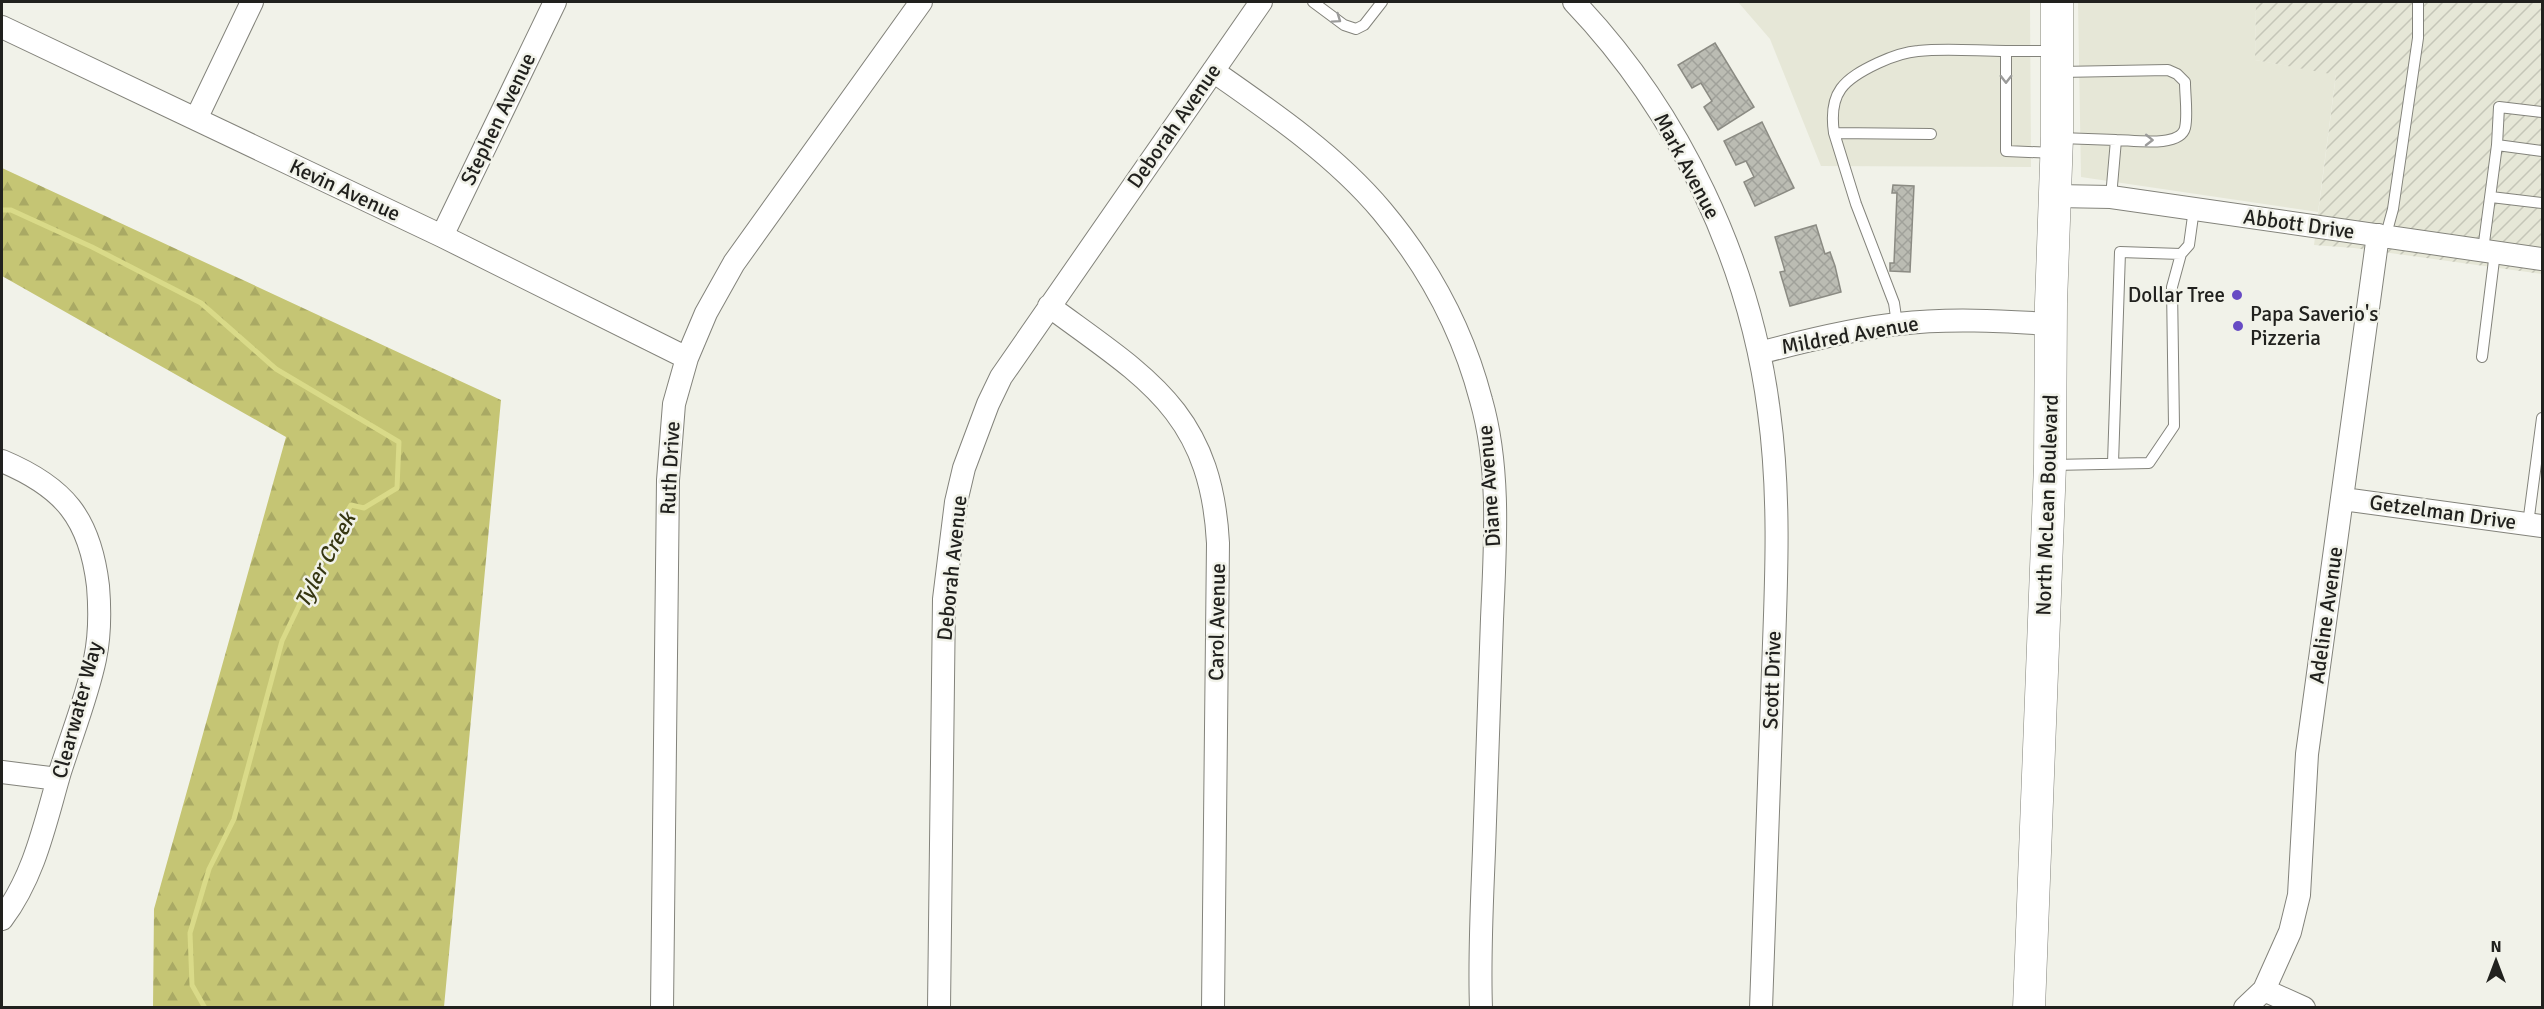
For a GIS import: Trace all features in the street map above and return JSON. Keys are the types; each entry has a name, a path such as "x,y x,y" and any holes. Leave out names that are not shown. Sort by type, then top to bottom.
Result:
{"main road":[{"name":"North McLean Boulevard","path":"2029,1008 2050,465 2050,324 2057,145 2057,2"}],"street":[{"path":"196,119 252,2"},
{"name":"Stephen Avenue","path":"442,236 555,2"},
{"name":"Ruth Drive","path":"662,1008 668,480 674,404 697,330 734,263 921,2"},
{"name":"Deborah Avenue","path":"939,1008 944,599 956,502 964,468 988,404 1001,377 1262,2"},
{"name":"Mark Avenue","path":"1574,2 1620,56 1655,105 1682,150 1727,245 1745,298 1759,353"},
{"name":"Kevin Avenue","path":"2,27 442,236 687,358"},
{"name":"Diane Avenue","path":"1213,71 1340,168 1381,210 1413,250 1445,304 1468,357 1482,403 1492,466 1495,539 1481,927 1482,1008"},
{"name":"Abbott Drive","path":"2056,196 2111,197 2542,259"},
{"name":"Adeline Avenue","path":"2264,990 2290,932 2299,895 2307,754 2378,236"},
{"name":"Carol Avenue","path":"1049,306 1130,365 1171,405 1189,430 1213,489 1218,543 1213,1008"},
{"name":"Mildred Avenue","path":"1759,353 1897,324 1966,321 2050,324"},
{"name":"Scott Drive","path":"1759,353 1770,413 1776,540 1761,1008"},
{"name":"Clearwater Way","path":"2,461 14,466 64,499 83,525 94,559 99,604 95,658 41,841 28,877 2,919"},
{"name":"Getzelman Drive","path":"2343,498 2535,525"},
{"path":"2,772 58,779"},
{"path":"2245,1008 2264,990 2304,1008"}],"lane":[{"path":"1313,2 1344,25 1356,29 1364,26 1382,2"},
{"path":"2378,236 2386,231 2392,209 2418,38 2418,2"},
{"path":"1897,324 1894,303 1856,204 1834,133 1833,112 1841,86 1853,75 1898,54 1917,51 2006,51 2058,62 2168,70 2177,74 2185,82 2185,128 2181,136 2172,141 2116,140 2006,151 2006,51"},
{"path":"2482,357 2491,197 2499,107 2542,112"},
{"path":"1834,133 1931,134"},
{"path":"2111,197 2116,140"},
{"path":"2497,145 2542,151"},
{"path":"2491,197 2542,203"},
{"path":"2050,465 2149,463 2174,426 2172,287 2181,254 2189,245 2194,209"},
{"path":"2113,464 2120,252 2181,254"},
{"path":"2535,525 2542,418"}],"shaded area":[{"path":"1738,2 2030,2 2031,167 1821,166 1770,39"},
{"path":"2078,2 2256,2 2255,60 2336,74 2318,212 2081,177"},
{"path":"2256,2 2542,2 2542,274 2354,248 2314,245 2336,75 2255,60"}],"green space":[{"path":"2,168 501,400 444,1007 153,1007 154,909 286,437 2,276"}],"building":[{"path":"1715,43 1754,107 1718,130 1704,107 1712,101 1701,83 1692,88 1678,65"},
{"path":"1762,122 1794,188 1755,206 1744,182 1754,177 1746,161 1736,165 1724,141"},
{"path":"1893,185 1914,186 1910,272 1890,271 1890,263 1894,263 1897,193 1892,193"},
{"path":"1816,225 1825,254 1830,252 1841,292 1790,306 1780,272 1785,271 1775,237"}],"waterway":[{"name":"Tyler Creek","path":"2,210 11,210 92,247 201,303 276,369 399,442 397,488 364,508 351,505 331,539 282,641 234,819 209,869 190,933 192,985 205,1008"}],"place":[{"name":"Dollar Tree","path":"2237,295"},
{"name":"Papa Saverio's Pizzeria","path":"2238,326"}]}
